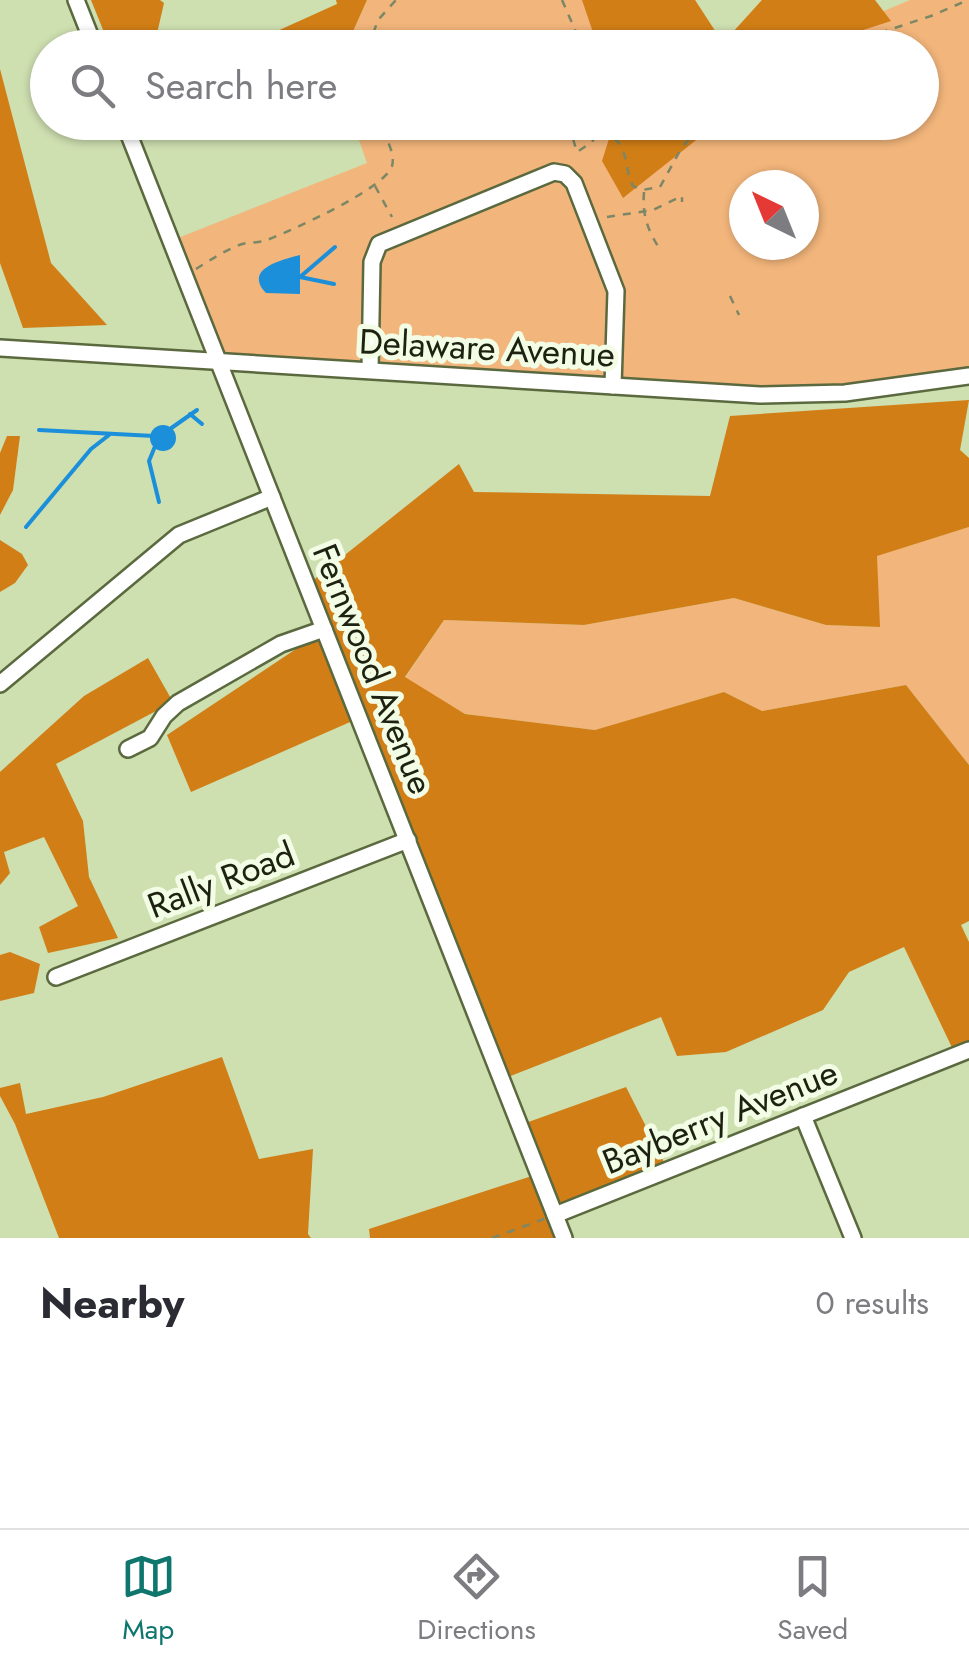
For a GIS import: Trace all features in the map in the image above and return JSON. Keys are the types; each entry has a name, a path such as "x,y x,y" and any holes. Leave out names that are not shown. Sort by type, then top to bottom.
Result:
{"street":[{"path":"76,0 88,30"},
{"name":"Fernwood Avenue","path":"131,140 564,1238"},
{"path":"370,370 372,262 379,244 554,172 565,174 574,183 614,280 618,300 613,386"},
{"name":"Delaware Avenue","path":"0,348 760,395 807,395 969,376"},
{"path":"0,684 180,535 272,497"},
{"path":"128,750 150,738 178,703 281,644 324,628"},
{"name":"Rally Road","path":"56,977 408,840"},
{"name":"Bayberry Avenue","path":"555,1215 969,1050"},
{"path":"803,1116 853,1238"}],"path":[{"path":"374,30 396,0"},
{"path":"562,0 575,30"},
{"path":"888,30 968,0"},
{"path":"186,275 239,244 264,241 309,223 374,185 393,165 386,140"},
{"path":"573,140 576,152 590,140"},
{"path":"618,140 633,186 644,190 660,187 689,140"},
{"path":"374,185 392,217"},
{"path":"644,190 643,211 648,230 661,251"},
{"path":"607,217 643,211 682,196 682,202"},
{"path":"730,296 739,316"},
{"path":"492,1238 555,1215"}],"shaded area":[{"path":"91,0 164,3 158,30 103,30"},
{"path":"336,0 367,0 354,30 279,30 337,4"},
{"path":"367,0 695,0 715,30 354,30"},
{"path":"582,0 695,0 715,30 592,30"},
{"path":"762,0 872,16 910,0 969,0 969,374 845,393 218,362 173,240 367,163 359,140 939,140 939,30 735,30"},
{"path":"762,0 875,0 891,21 863,30 735,30"},
{"path":"0,69 51,263 107,325 23,328 0,263"},
{"path":"608,140 696,140 623,198 602,161"},
{"path":"969,400 960,450 969,458 969,527 877,556 880,627 826,625 734,598 584,625 444,620 405,677 465,714 595,730 724,692 762,711 906,685 969,765 969,921 961,925 969,942 969,1053 957,1058 904,947 849,972 823,1010 726,1052 677,1056 661,1017 503,1079 366,715 191,792 167,735 329,627 311,582 459,464 474,492 710,496 730,416"},
{"path":"7,436 20,436 13,490 0,515 0,453"},
{"path":"969,527 969,765 906,685 762,711 724,692 596,730 465,714 405,678 444,620 584,625 734,598 826,625 879,627 876,556"},
{"path":"0,540 22,554 28,565 15,583 0,592"},
{"path":"148,658 173,702 56,764 83,821 89,877 118,938 48,953 39,927 78,906 44,837 4,852 10,873 0,885 0,772 84,696"},
{"path":"10,952 40,964 34,993 0,1001 0,955"},
{"path":"222,1057 259,1159 313,1149 308,1234 311,1238 59,1238 0,1088 20,1083 26,1114 103,1097"},
{"path":"626,1087 667,1168 556,1216 565,1238 370,1238 369,1229 538,1174 520,1125"}],"water":[{"path":"300,255 300,294 266,293 260,285 262,272"},
{"path":"163,425 172,429 176,438 172,447 163,451 154,447 150,438 154,429"}],"waterway":[{"path":"300,277 335,247"},
{"path":"300,277 334,284"},
{"path":"170,429 197,410"},
{"path":"190,414 202,424"},
{"path":"39,430 154,436"},
{"path":"26,527 91,449 109,435"},
{"path":"156,444 149,461 159,502"}]}
